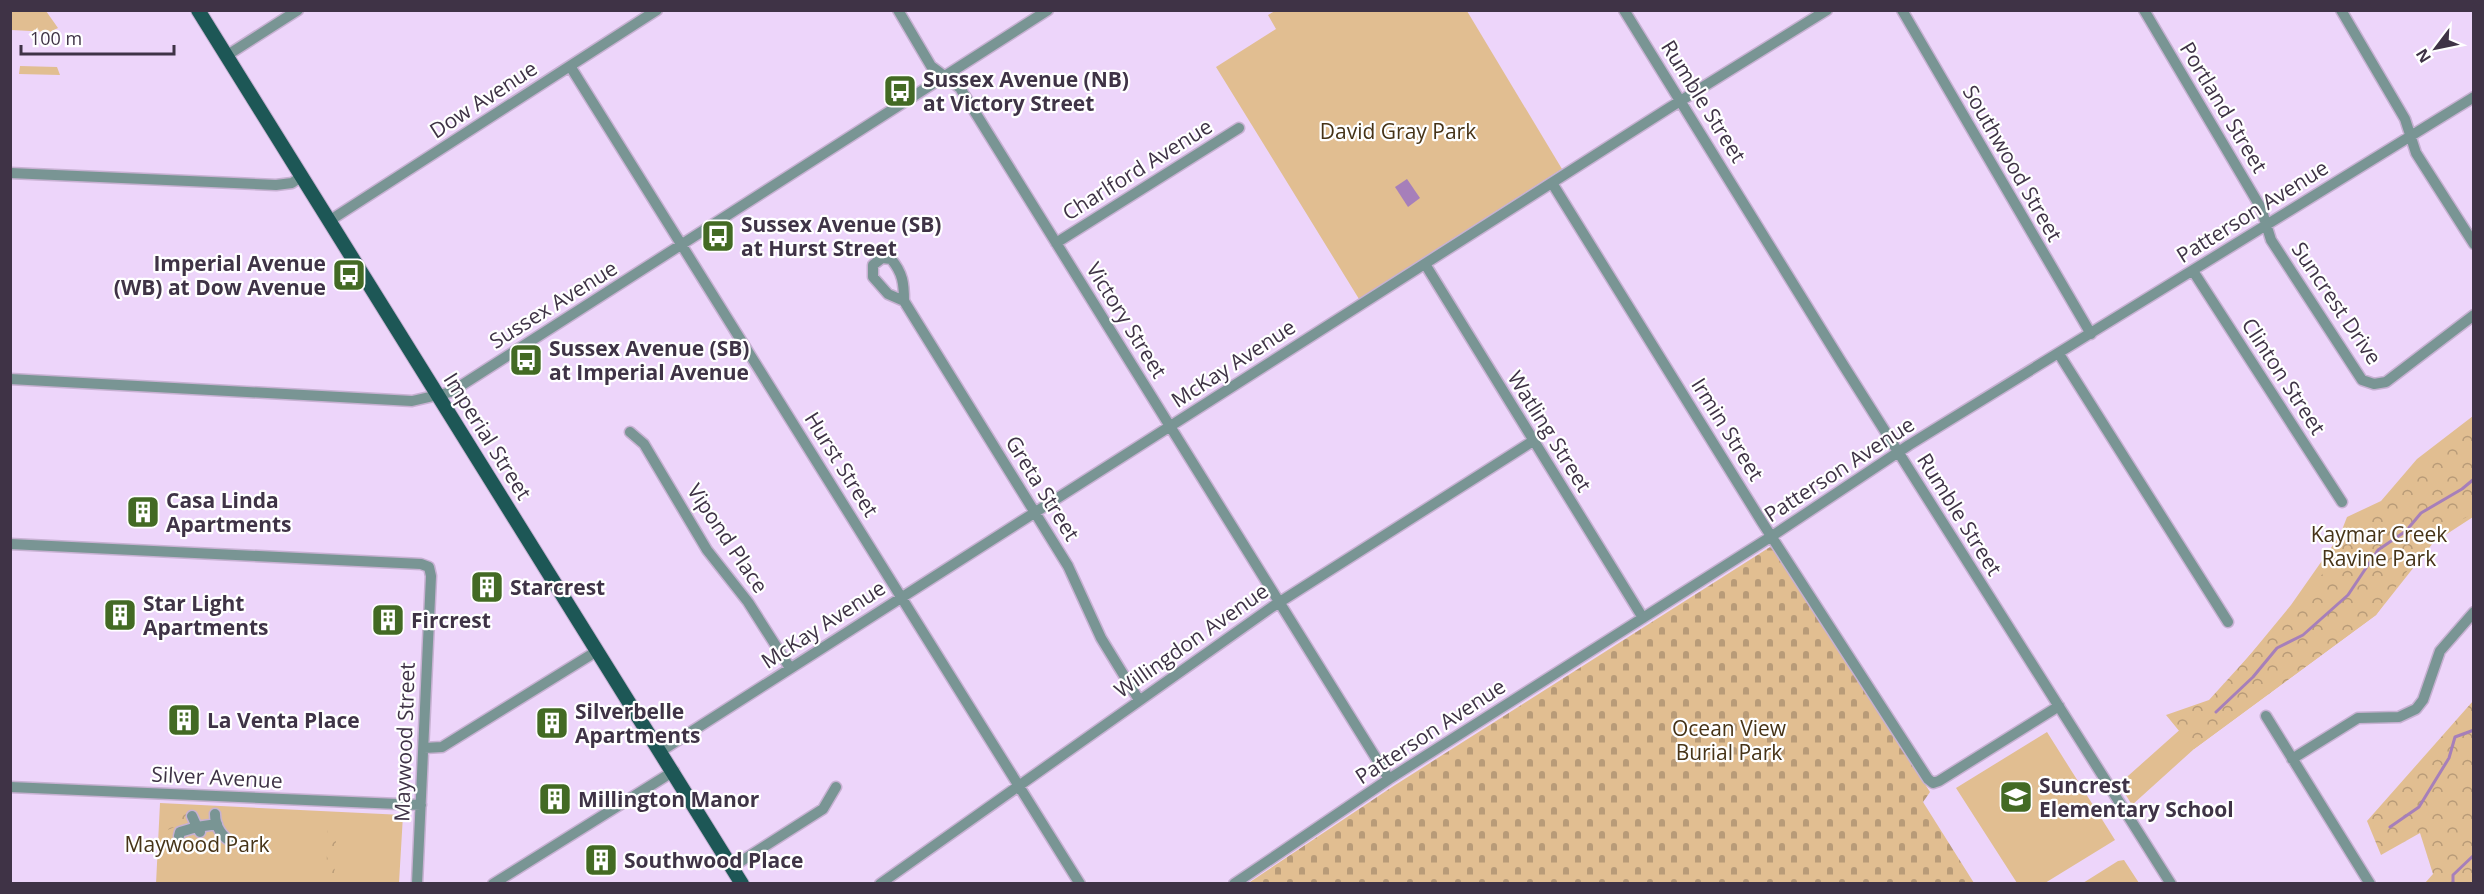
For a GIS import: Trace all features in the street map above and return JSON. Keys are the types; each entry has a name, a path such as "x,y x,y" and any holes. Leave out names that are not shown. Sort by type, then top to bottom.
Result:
{"main road":[{"name":"Imperial Street","path":"198,10 674,771 742,884"}],"street":[{"path":"226,56 298,10"},
{"name":"Dow Avenue","path":"330,221 657,10"},
{"name":"Victory Street","path":"898,10 931,66 960,88 1389,779"},
{"name":"Sussex Avenue","path":"10,379 412,401 451,392 1048,10"},
{"name":"Rumble Street","path":"1624,10 1898,452 2171,884"},
{"name":"McKay Avenue","path":"661,751 1680,101 1827,10"},
{"name":"Southwood Street","path":"1902,10 2091,334"},
{"name":"Portland Street","path":"2144,10 2261,208 2266,225"},
{"path":"2341,10 2405,119 2416,153 2474,244"},
{"name":"Hurst Street","path":"570,66 1080,884"},
{"name":"Patterson Avenue","path":"1234,884 1389,779 1772,536 1898,452 2474,98"},
{"name":"Charlford Avenue","path":"1056,243 1239,128"},
{"path":"10,173 276,185 292,183 302,176"},
{"name":"Irmin Street","path":"1552,183 1772,536 1932,783 2059,706"},
{"name":"Suncrest Drive","path":"2266,225 2271,240 2304,294 2357,375 2367,383 2380,384 2391,379 2474,315"},
{"name":"Watling Street","path":"1425,264 1643,618"},
{"name":"Clinton Street","path":"2193,271 2342,502"},
{"name":"Greta Street","path":"904,301 1075,578 1109,654 1139,700"},
{"path":"2059,354 2228,622"},
{"name":"Vipond Place","path":"630,432 644,444 707,550 748,602 790,668"},
{"name":"Willingdon Avenue","path":"880,884 895,879 1018,785 1280,601 1533,441"},
{"name":"Maywood Street","path":"10,544 356,560 421,564 429,567 431,576 417,884"},
{"path":"2292,759 2358,718 2399,717 2416,709 2423,700 2440,651 2474,612"},
{"path":"424,748 442,747 597,651"},
{"path":"2266,716 2370,884"},
{"path":"493,884 674,771"},
{"name":"Silver Avenue","path":"10,787 421,805"},
{"path":"732,867 823,809 836,787"},
{"path":"192,816 199,829"},
{"path":"179,831 199,829 221,833"}],"green space":[{"path":"12,10 46,11 58,28 50,32 11,30"},
{"name":"David Gray Park","path":"1275,11 1467,11 1562,169 1359,299 1216,67 1276,29 1268,15"},
{"path":"20,66 57,67 60,75 19,74"},
{"name":"Kaymar Creek Ravine Park","path":"2473,416 2473,517 2433,543 2376,615 2194,749 2132,805 2119,784 2211,702 2291,605 2340,535 2347,517 2381,501 2417,459"},
{"name":"Kaymar Creek Ravine Park","path":"2473,428 2473,513 2429,540 2376,615 2194,749 2166,715 2209,700 2318,580 2346,541"},
{"name":"Ocean View Burial Park","path":"1770,547 1781,555 1930,792 1923,802 1974,883 1247,884 1392,787"},
{"path":"2473,701 2473,883 2425,883 2433,874 2420,833 2381,855 2367,821"},
{"path":"2047,732 2115,840 2045,883 2017,883 1956,788"},
{"name":"Maywood Park","path":"160,803 403,815 399,883 156,884"},
{"path":"164,806 182,806 191,817 186,822 163,832"},
{"path":"328,820 337,820 334,883 326,883"},
{"path":"2124,860 2139,883 2083,883 2118,861"}],"shaded area":[{"path":"1407,179 1420,198 1408,207 1395,187"}],"waterway":[{"path":"2216,712 2253,677 2277,648 2303,635 2348,595 2378,550 2406,531 2421,513 2462,489 2474,479"},
{"path":"2390,827 2419,807 2449,758 2455,737 2474,730"},
{"path":"2453,884 2453,875 2474,855"}],"place":[{"name":"Sussex Avenue (NB) at Victory Street","path":"900,91"},
{"name":"Sussex Avenue (SB) at Hurst Street","path":"718,236"},
{"name":"Imperial Avenue (WB) at Dow Avenue","path":"349,275"},
{"name":"Sussex Avenue (SB) at Imperial Avenue","path":"526,360"},
{"name":"Casa Linda Apartments","path":"143,512"},
{"name":"Starcrest","path":"487,587"},
{"name":"Star Light Apartments","path":"120,615"},
{"name":"Fircrest","path":"388,620"},
{"name":"La Venta Place","path":"184,720"},
{"name":"Silverbelle Apartments","path":"552,723"},
{"name":"Suncrest Elementary School","path":"2016,797"},
{"name":"Millington Manor","path":"555,799"},
{"name":"Southwood Place","path":"601,860"}]}
